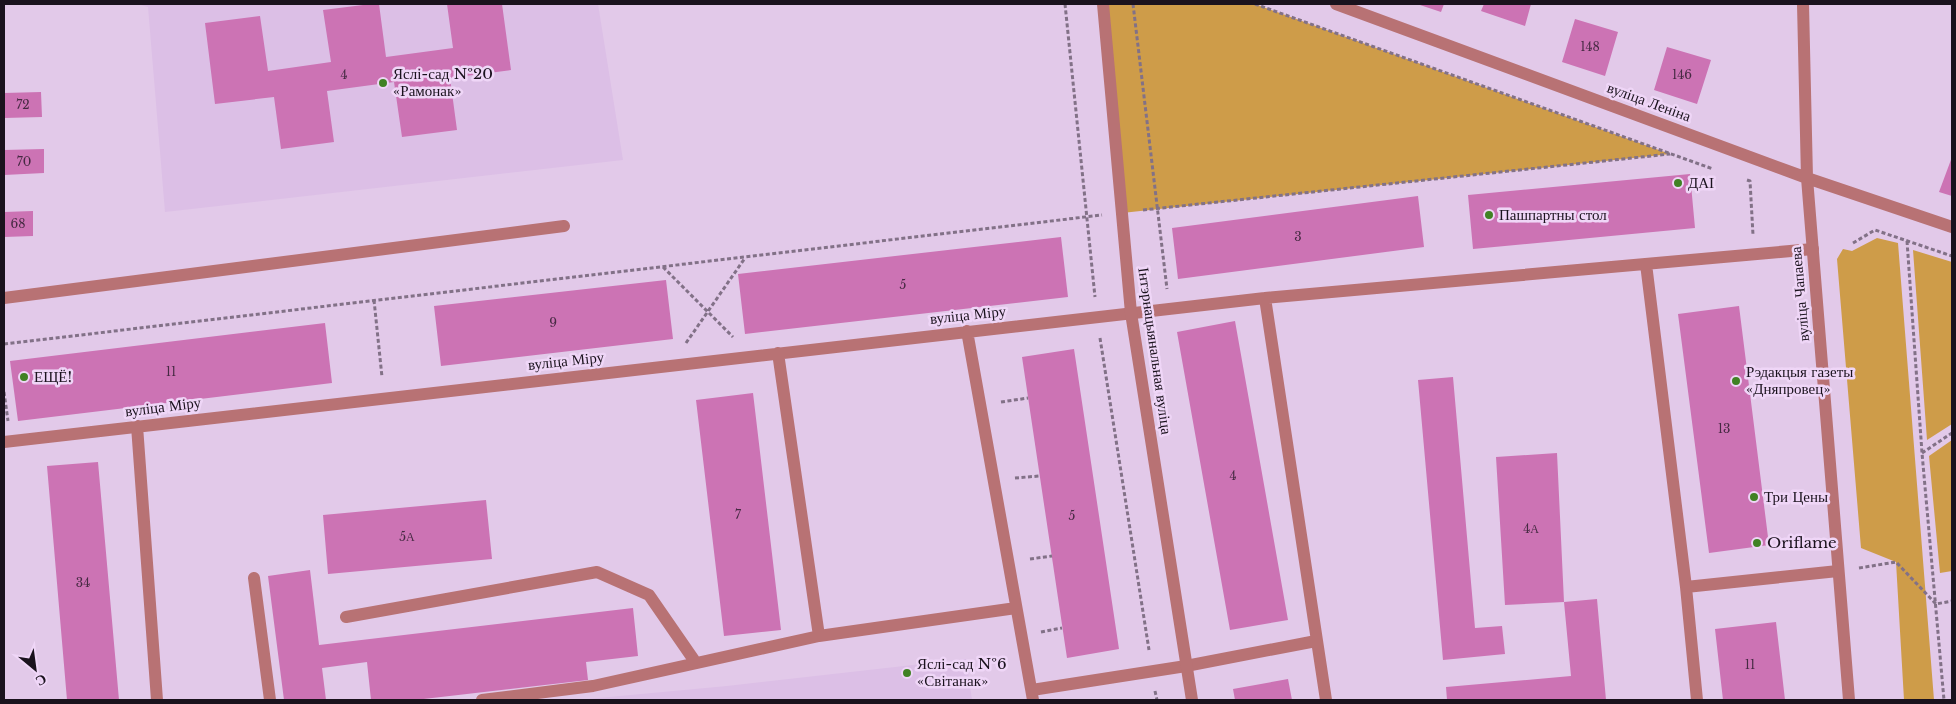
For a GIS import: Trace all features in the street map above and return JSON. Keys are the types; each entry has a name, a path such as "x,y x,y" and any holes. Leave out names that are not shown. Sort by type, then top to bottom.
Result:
{"street":[{"name":"Інтэрнацыянальная вуліца","path":"1102,4 1131,313 1192,700"},
{"name":"вуліца Леніна","path":"1336,4 1807,178 1952,227"},
{"name":"вуліца Чапаева","path":"1803,4 1807,178 1849,700"},
{"path":"4,298 564,226"},
{"name":"вуліца Міру","path":"8,442 1265,298 1813,249"},
{"path":"1646,264 1686,587 1697,700"},
{"path":"1265,298 1326,700"},
{"path":"967,331 1032,695 1316,641"},
{"path":"778,353 819,636"},
{"path":"137,426 157,700"},
{"path":"346,617 597,572 648,595 696,664"},
{"path":"1686,587 1838,572"},
{"path":"254,578 270,700"},
{"path":"482,700 592,686 819,636 1016,608"}],"path":[{"path":"1065,4 1097,317 1157,700"},
{"path":"1133,4 1170,309"},
{"path":"1254,4 1714,169"},
{"path":"4,344 1122,213 1670,154"},
{"path":"1741,178 1750,181 1755,254"},
{"path":"1853,243 1875,230 1952,256"},
{"path":"1907,241 1922,453 1944,700"},
{"path":"670,365 746,257"},
{"path":"663,267 751,356"},
{"path":"374,300 384,398"},
{"path":"4,392 8,442"},
{"path":"1922,453 1952,433"},
{"path":"1838,572 1896,562 1936,604"},
{"path":"1936,604 1952,601"}],"shaded area":[{"name":"Яслі-сад №20 «Рамонак»","path":"137,4 598,4 623,160 165,212 148,7"},
{"path":"1103,4 1255,4 1670,154 1122,213"},
{"path":"1877,238 1898,243 1934,700 1904,700 1896,562 1861,548 1837,259 1843,249 1852,251"},
{"path":"1913,250 1952,262 1952,424 1927,440"},
{"path":"1952,440 1952,571 1940,573 1929,456"},
{"name":"Яслі-сад №6 «Світанак»","path":"966,659 972,700 577,700 727,686"}],"building":[{"path":"379,4 386,57 453,48 447,4 502,4 511,70 450,78 457,130 402,137 394,82 327,91 334,142 281,149 274,97 215,104 205,23 260,16 268,71 331,62 323,10"},
{"path":"1417,4 1444,4 1441,12"},
{"path":"1484,4 1531,4 1525,26 1481,11"},
{"path":"1575,19 1618,32 1605,76 1562,62"},
{"path":"1667,47 1711,60 1697,104 1654,90"},
{"path":"41,92 42,117 4,118 4,93"},
{"path":"44,149 44,173 4,175 4,150"},
{"path":"1952,157 1952,196 1939,192"},
{"path":"1690,174 1695,228 1473,249 1468,195"},
{"path":"1418,196 1424,247 1178,279 1172,228"},
{"path":"33,211 33,236 4,237 4,212"},
{"path":"1061,237 1068,297 745,334 738,274"},
{"path":"666,280 673,339 441,366 434,306"},
{"path":"1739,306 1769,545 1709,553 1678,314"},
{"path":"1235,321 1288,620 1230,630 1177,332"},
{"path":"325,323 332,383 18,421 10,361"},
{"path":"1074,349 1119,649 1067,658 1022,357"},
{"path":"1453,377 1475,628 1502,626 1505,654 1443,660 1418,380"},
{"path":"753,393 781,630 724,636 696,400"},
{"path":"1557,453 1564,602 1505,605 1496,457"},
{"path":"98,462 119,700 67,700 47,466"},
{"path":"486,500 492,559 328,574 323,515"},
{"path":"310,570 319,645 633,608 638,656 586,662 588,680 415,700 371,700 367,662 322,668 326,700 284,700 268,576"},
{"path":"1597,599 1606,700 1447,700 1446,687 1571,676 1564,602"},
{"path":"1776,622 1785,700 1723,700 1715,629"},
{"path":"1288,679 1292,700 1235,700 1233,689"}],"place":[{"name":"Яслі-сад №20 «Рамонак»","path":"383,83"},
{"name":"ДАІ","path":"1678,183"},
{"name":"Пашпартны стол","path":"1489,215"},
{"name":"ЕЩЁ!","path":"24,377"},
{"name":"Рэдакцыя газеты «Дняпровец»","path":"1736,381"},
{"name":"Три Цены","path":"1754,497"},
{"name":"Oriflame","path":"1757,543"},
{"name":"Яслі-сад №6 «Світанак»","path":"907,673"}]}
